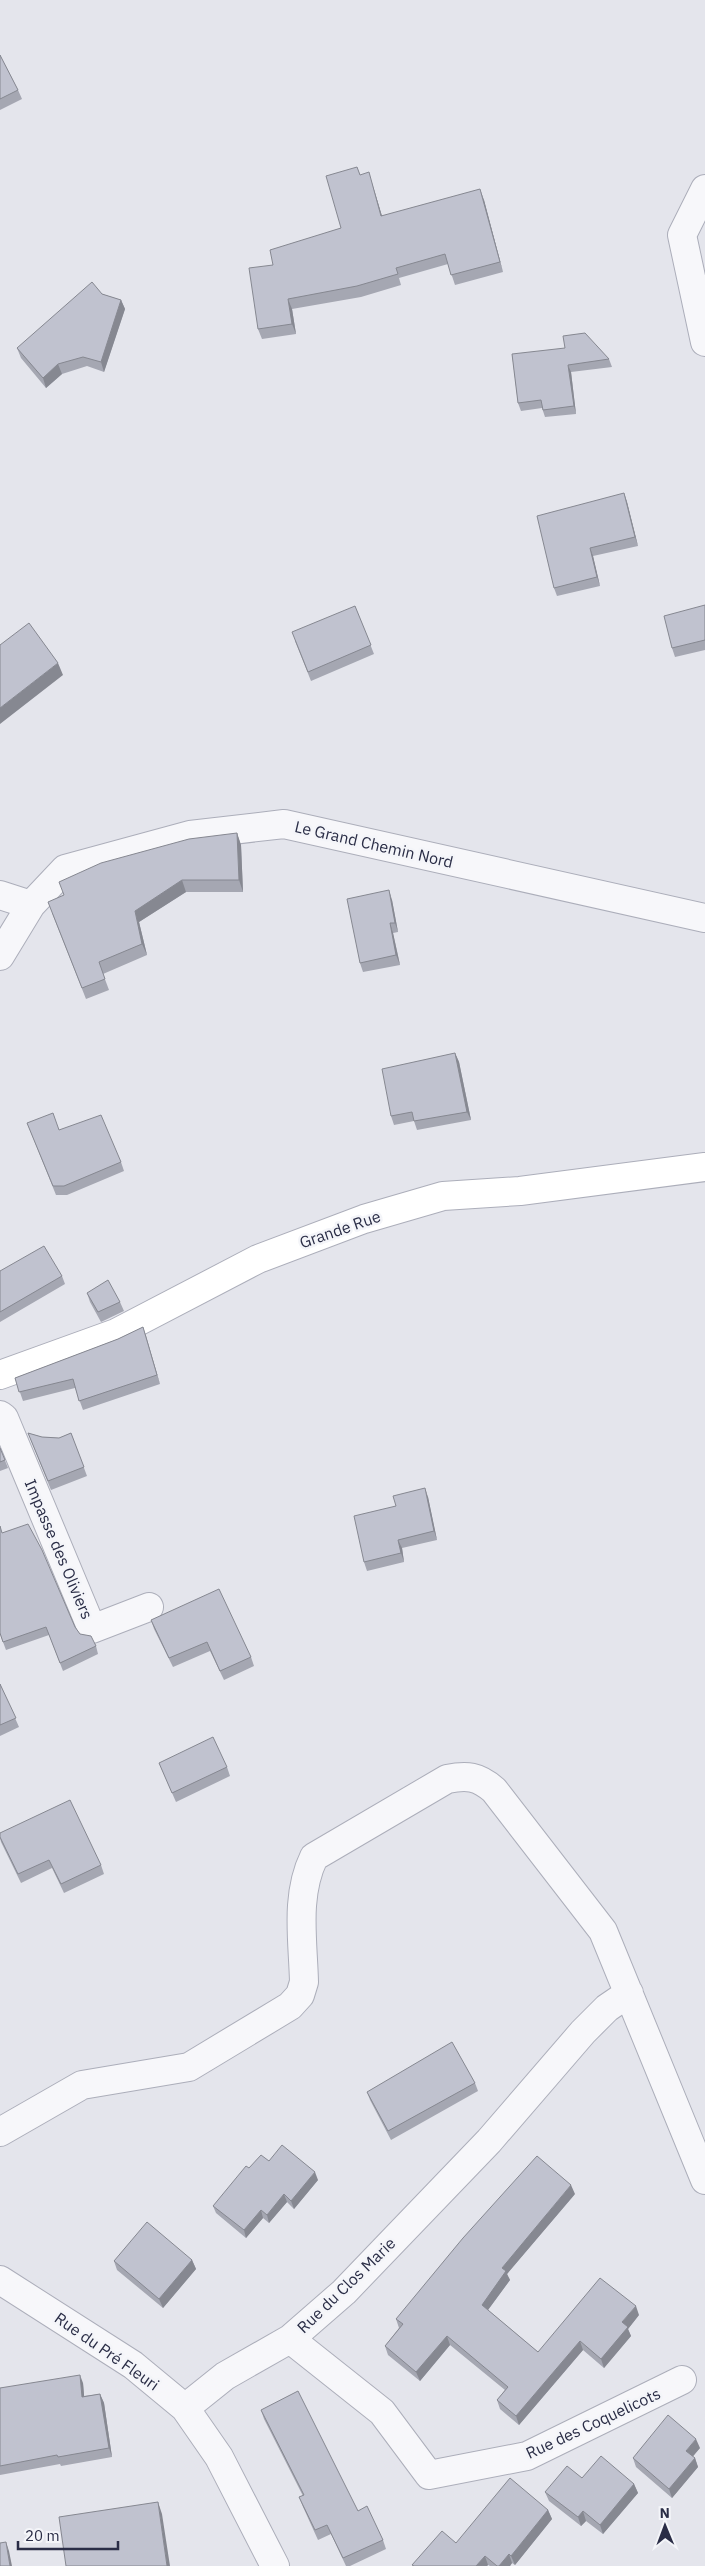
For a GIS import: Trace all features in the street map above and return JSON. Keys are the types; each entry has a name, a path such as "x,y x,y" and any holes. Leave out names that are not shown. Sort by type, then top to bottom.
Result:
{"street":[{"path":"705,189 682,235 705,342"},
{"name":"Le Grand Chemin Nord","path":"0,956 30,905 65,869 190,835 284,824 705,918"},
{"path":"0,895 30,905"},
{"name":"Grande Rue","path":"0,1375 116,1333 258,1258 364,1219 443,1196 520,1191 705,1167"},
{"name":"Impasse des Oliviers","path":"0,1415 4,1418 92,1629 148,1607"},
{"path":"0,2132 82,2085 188,2067 290,2006 300,1995 304,1982 302,1891 306,1873 314,1857 447,1779 465,1775 482,1779 494,1790 603,1931 705,2180"},
{"name":"Rue du Clos Marie","path":"185,2408 225,2376 290,2339 344,2292 489,2141 583,2032 607,2008 629,1994"},
{"name":"Rue du Pré Fleuri","path":"0,2280 133,2365 185,2408 219,2457 275,2566"},
{"name":"Rue des Coquelicots","path":"290,2339 382,2412 429,2475 527,2456 682,2380"}],"building":[{"path":"0,55 18,90 0,99"},
{"path":"357,167 360,175 369,172 381,216 480,189 500,262 451,275 445,254 396,268 398,274 357,286 288,299 292,324 258,329 249,268 273,265 270,250 341,228 326,176"},
{"path":"92,282 102,294 121,300 101,362 83,357 58,364 43,378 17,348"},
{"path":"585,333 609,359 568,365 574,406 543,410 541,400 518,403 512,354 565,348 563,336"},
{"path":"624,493 635,537 590,548 597,577 554,588 537,516"},
{"path":"705,605 705,640 672,648 664,616"},
{"path":"355,606 371,645 308,672 292,632"},
{"path":"29,623 58,663 0,708 0,645"},
{"path":"237,833 239,880 182,880 135,911 142,944 99,962 105,979 82,988 48,902 64,895 59,882 101,863 189,839"},
{"path":"389,890 395,923 390,923 396,955 360,963 347,899"},
{"path":"455,1053 467,1112 414,1121 412,1112 391,1116 382,1069"},
{"path":"53,1113 59,1130 101,1115 121,1162 64,1186 53,1186 27,1123"},
{"path":"44,1246 62,1276 0,1312 0,1271"},
{"path":"108,1280 120,1302 98,1312 87,1293"},
{"path":"143,1327 157,1375 79,1401 73,1379 19,1392 15,1378 118,1339"},
{"path":"28,1433 42,1437 59,1438 71,1433 84,1467 48,1481"},
{"path":"0,1448 5,1460 0,1462"},
{"path":"425,1488 434,1531 398,1540 401,1553 364,1562 354,1516 396,1506 393,1496"},
{"path":"28,1524 42,1550 75,1627 80,1634 91,1636 96,1646 60,1663 46,1627 3,1642 0,1633 0,1526 2,1533"},
{"path":"219,1589 251,1657 220,1671 207,1642 169,1658 151,1620"},
{"path":"0,1684 16,1718 0,1725"},
{"path":"213,1737 227,1767 172,1793 159,1763"},
{"path":"70,1800 101,1865 61,1884 49,1860 18,1874 0,1837 0,1833"},
{"path":"452,2042 475,2083 388,2131 367,2092"},
{"path":"282,2145 315,2172 291,2201 284,2194 267,2215 261,2210 244,2230 213,2206 246,2166 249,2168 261,2155 269,2161"},
{"path":"537,2156 571,2185 502,2268 506,2271 482,2305 538,2352 600,2278 636,2306 622,2322 628,2327 601,2359 580,2341 516,2416 497,2400 508,2387 447,2336 416,2372 385,2346 403,2324 396,2319 463,2238"},
{"path":"147,2222 192,2260 159,2299 114,2261"},
{"path":"80,2375 82,2397 100,2394 109,2448 58,2457 57,2455 0,2466 0,2388"},
{"path":"298,2391 358,2511 367,2506 383,2540 343,2558 327,2525 315,2530 299,2497 304,2495 261,2410"},
{"path":"668,2415 696,2439 686,2451 695,2458 669,2489 633,2458"},
{"path":"601,2456 634,2484 600,2525 583,2511 578,2517 545,2492 567,2466 582,2478"},
{"path":"510,2478 548,2510 511,2556 509,2554 499,2566 485,2556 476,2566 412,2565 442,2531 456,2543"},
{"path":"158,2502 167,2566 66,2566 59,2517"},
{"path":"6,2542 10,2566 0,2566 0,2543"}]}
